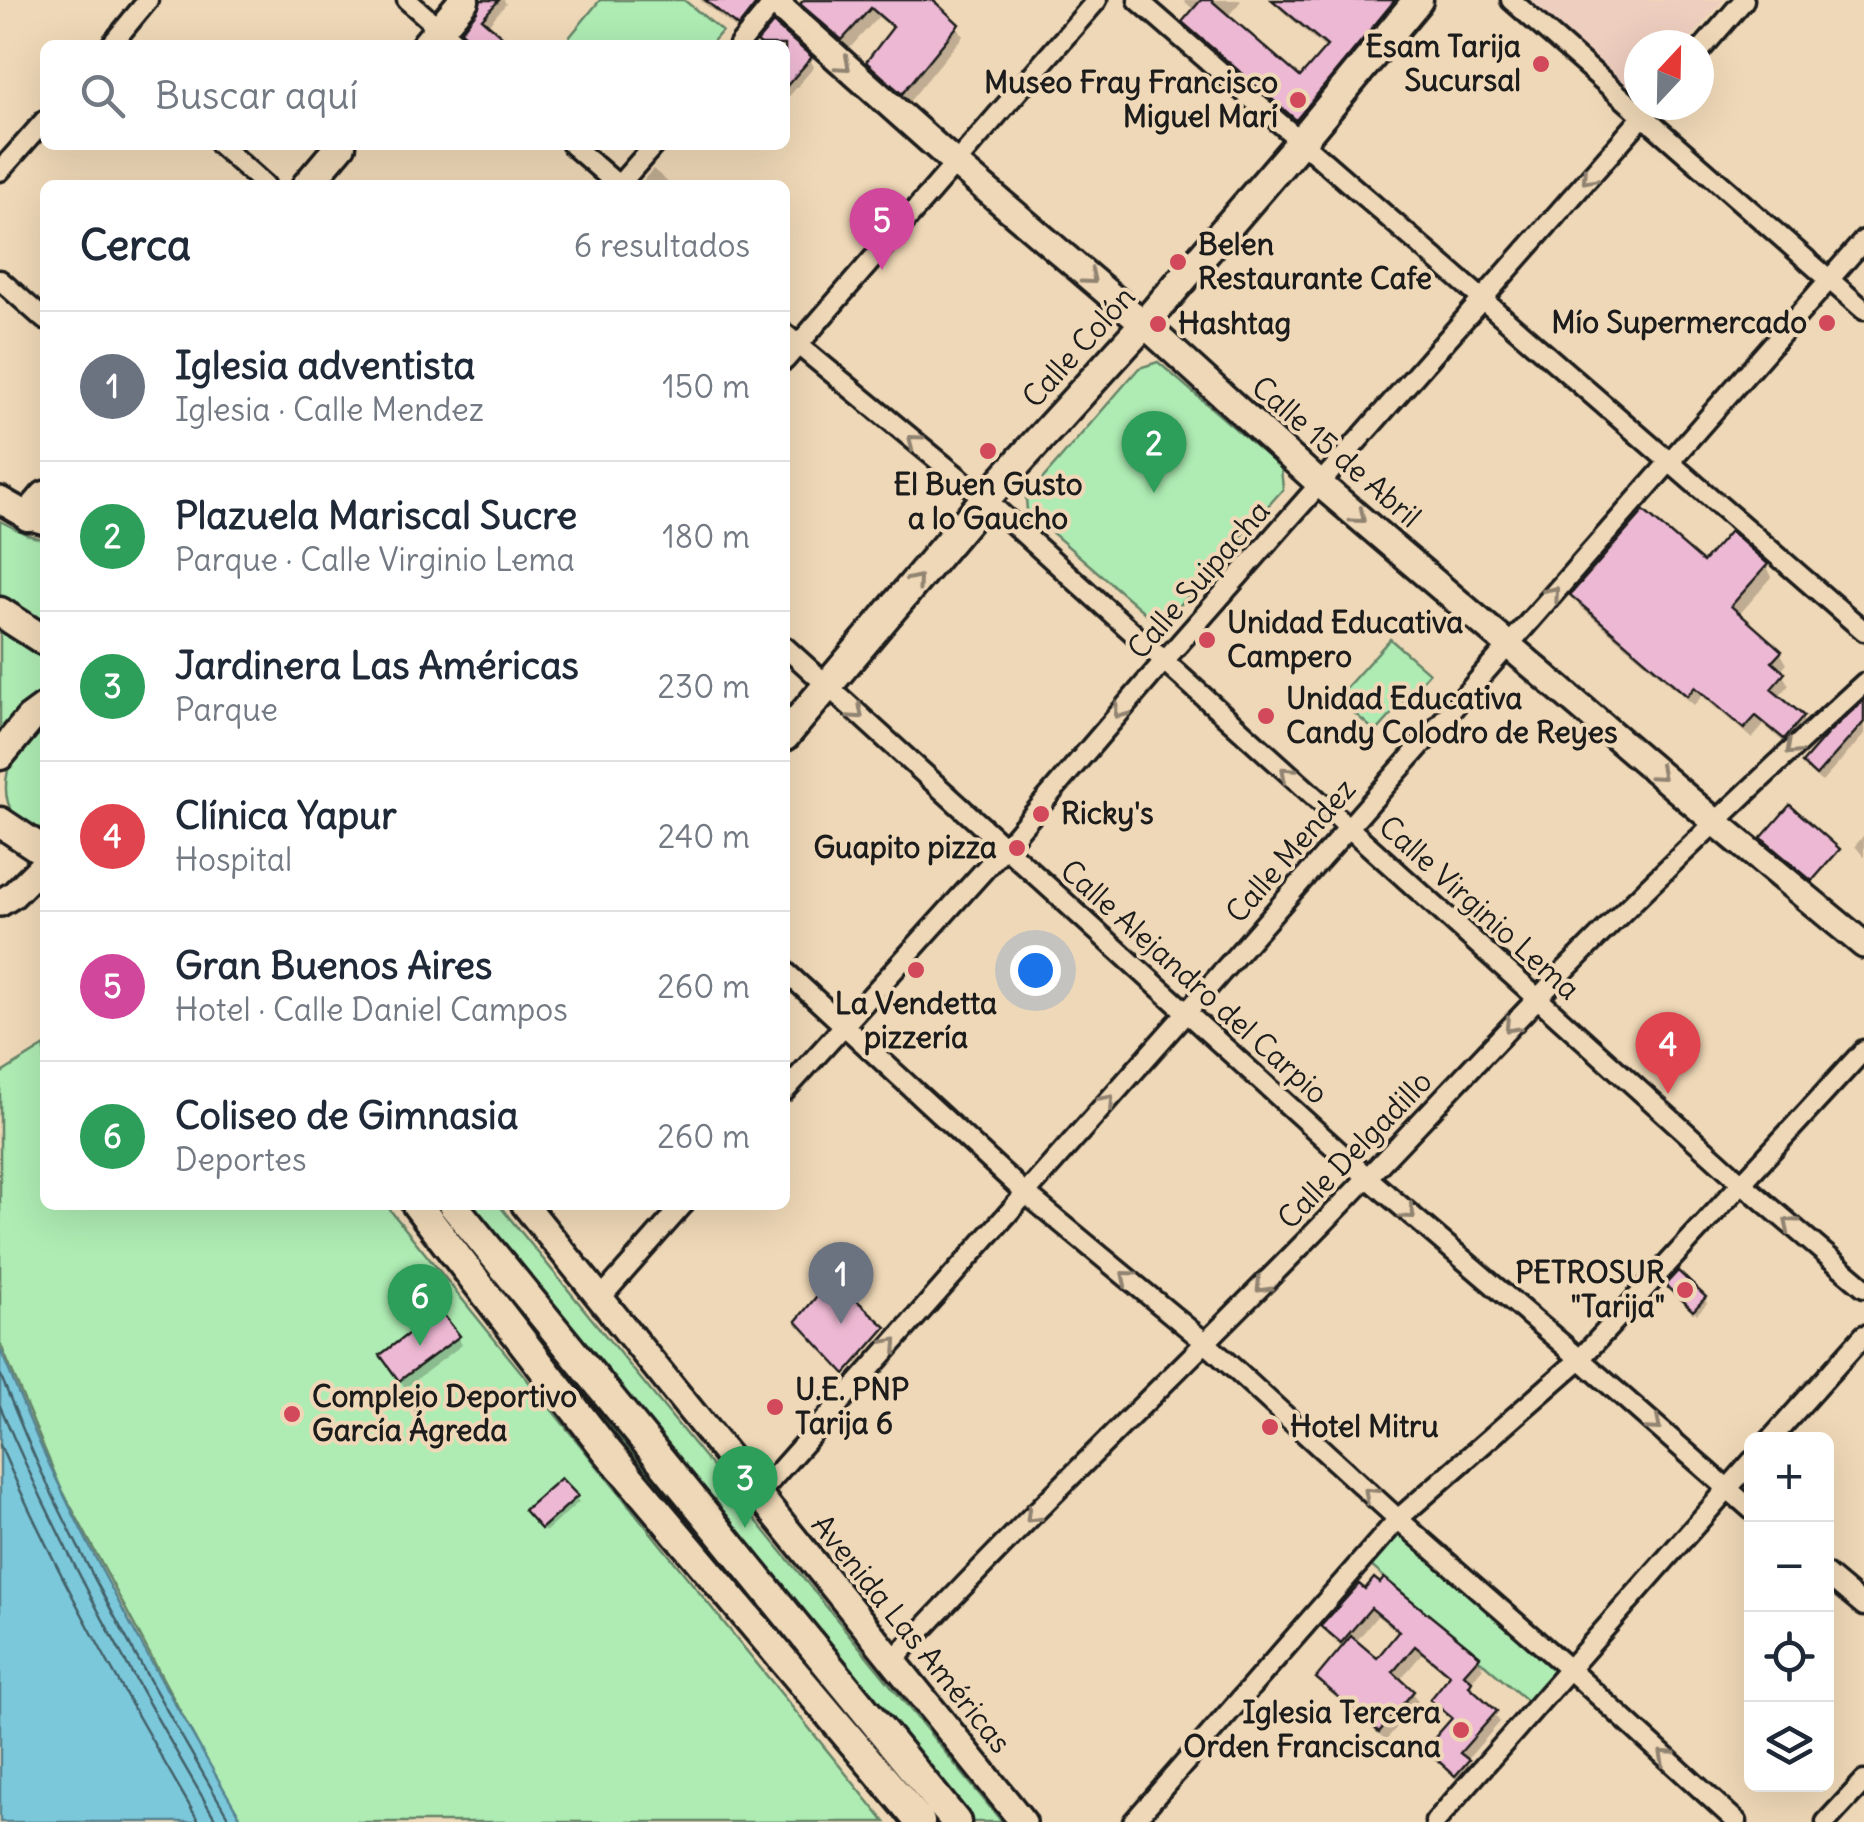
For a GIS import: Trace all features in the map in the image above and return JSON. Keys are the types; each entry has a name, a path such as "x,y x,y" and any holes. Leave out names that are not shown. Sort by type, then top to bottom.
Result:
{"main road":[{"path":"442,40 464,0"},
{"name":"Calle Colón","path":"790,730 984,499 1144,324 1418,0"},
{"path":"311,180 337,150"},
{"path":"0,612 40,638"},
{"path":"0,755 40,712"},
{"path":"0,822 40,849"},
{"path":"421,1210 607,1450 920,1822"},
{"path":"457,1210 956,1822"}],"street":[{"path":"115,40 148,0"},
{"path":"407,0 442,40"},
{"path":"791,339 1098,0"},
{"path":"1138,0 1864,631"},
{"path":"1511,0 1624,91"},
{"path":"1714,35 1744,0"},
{"path":"743,40 774,1"},
{"name":"Calle 15 de Abril","path":"774,1 1144,324 1320,485 1864,945"},
{"name":"Calle Suipacha","path":"790,1085 1006,846 1639,120"},
{"path":"1659,120 1864,310"},
{"path":"0,172 40,126"},
{"path":"226,150 258,180"},
{"path":"578,150 613,180"},
{"path":"623,180 650,150"},
{"name":"Calle Mendez","path":"758,1495 1864,240"},
{"path":"0,280 40,316"},
{"name":"Calle Virginio Lema","path":"791,339 984,499 1743,1184 1864,1287"},
{"path":"0,500 39,511"},
{"name":"Calle Alejandro del Carpio","path":"790,652 1368,1178 1744,1503"},
{"name":"Calle Delgadillo","path":"892,1662 974,1573 1368,1178 1538,998 1714,821 1864,683"},
{"path":"0,903 40,868"},
{"path":"790,975 1026,1192 1206,1344 1737,1822"},
{"path":"1133,1822 1398,1519 1580,1359 1864,1050"},
{"name":"Avenida Las Américas","path":"529,1210 1023,1822"},
{"path":"599,1300 679,1210"},
{"path":"1777,1432 1864,1335"},
{"path":"1435,1822 1744,1469"},
{"path":"1834,1581 1864,1606"},
{"path":"1826,1822 1864,1781"}],"shaded area":[{"path":"1523,0 1723,0 1698,30 1624,30 1624,86"}],"green space":[{"path":"600,0 684,0 722,31 714,40 567,40"},
{"path":"1158,362 1281,468 1283,489 1165,622 1151,618 1027,511 1026,498 1139,368"},
{"path":"0,521 40,539 40,627 0,601"},
{"path":"0,622 40,648 40,700 0,735"},
{"path":"1390,639 1429,673 1376,732 1337,698"},
{"path":"40,723 40,828 20,820 8,803 9,766 13,753"},
{"name":"Complejo Deportivo García Ágreda","path":"40,1049 40,1210 390,1210 885,1822 242,1822 60,1486 0,1343 0,1074"},
{"path":"435,1210 446,1210 945,1822 929,1822"},
{"path":"468,1210 503,1210 1002,1822 966,1822"},
{"path":"1398,1524 1561,1666 1528,1702 1362,1558"}],"water":[{"path":"0,1349 96,1560 243,1822 0,1822"}],"building":[{"path":"481,0 499,0 482,19 506,40 468,40 461,31"},
{"path":"705,0 756,0 756,4 738,27"},
{"path":"804,0 933,0 959,24 902,94 866,62 893,27 871,8 842,40 800,4"},
{"path":"1201,0 1211,0 1300,77 1327,46 1272,0 1395,0 1296,120 1182,22"},
{"path":"773,23 812,57 790,82 790,40 759,40"},
{"path":"1644,511 1703,562 1730,531 1768,564 1731,606 1782,651 1772,662 1785,673 1771,689 1804,716 1784,739 1756,716 1744,729 1695,687 1687,696 1570,595"},
{"path":"1864,700 1864,722 1816,776 1802,763"},
{"path":"1790,805 1840,849 1812,881 1761,838"},
{"name":"PETROSUR \"Tarija\"","path":"1678,1271 1706,1297 1693,1311 1665,1285"},
{"path":"832,1278 886,1327 845,1374 796,1321"},
{"path":"440,1310 460,1336 399,1381 380,1355"},
{"path":"561,1478 578,1496 541,1529 524,1510"},
{"path":"1374,1578 1380,1583 1384,1578 1480,1656 1464,1674 1472,1681 1469,1686 1497,1711 1460,1753 1469,1760 1455,1776 1425,1749 1452,1718 1430,1700 1450,1675 1415,1646 1393,1672 1414,1691 1379,1732 1316,1678 1351,1636 1377,1658 1399,1631 1371,1608 1341,1643 1321,1626 1359,1584 1365,1589"}],"place":[{"name":"Esam Tarija Sucursal","path":"1541,64"},
{"name":"Museo Fray Francisco Miguel Marí","path":"1298,100"},
{"name":"Belen Restaurante Cafe","path":"1178,262"},
{"name":"Gran Buenos Aires","path":"882,270"},
{"name":"Mío Supermercado","path":"1827,323"},
{"name":"Hashtag","path":"1158,324"},
{"name":"El Buen Gusto a lo Gaucho","path":"988,451"},
{"name":"Plazuela Mariscal Sucre","path":"1154,493"},
{"name":"Unidad Educativa Campero","path":"1207,640"},
{"name":"Unidad Educativa Candy Colodro de Reyes","path":"1266,716"},
{"name":"Ricky's","path":"1041,814"},
{"name":"Guapito pizza","path":"1017,848"},
{"name":"La Vendetta pizzería","path":"916,970"},
{"name":"Clínica Yapur","path":"1668,1094"},
{"name":"PETROSUR \"Tarija\"","path":"1685,1290"},
{"name":"Iglesia adventista","path":"841,1324"},
{"name":"Coliseo de Gimnasia","path":"420,1346"},
{"name":"U.E. PNP Tarija 6","path":"775,1407"},
{"name":"Complejo Deportivo García Ágreda","path":"292,1414"},
{"name":"Hotel Mitru","path":"1270,1427"},
{"name":"Jardinera Las Américas","path":"745,1528"},
{"name":"Iglesia Tercera Orden Franciscana","path":"1461,1730"}]}
